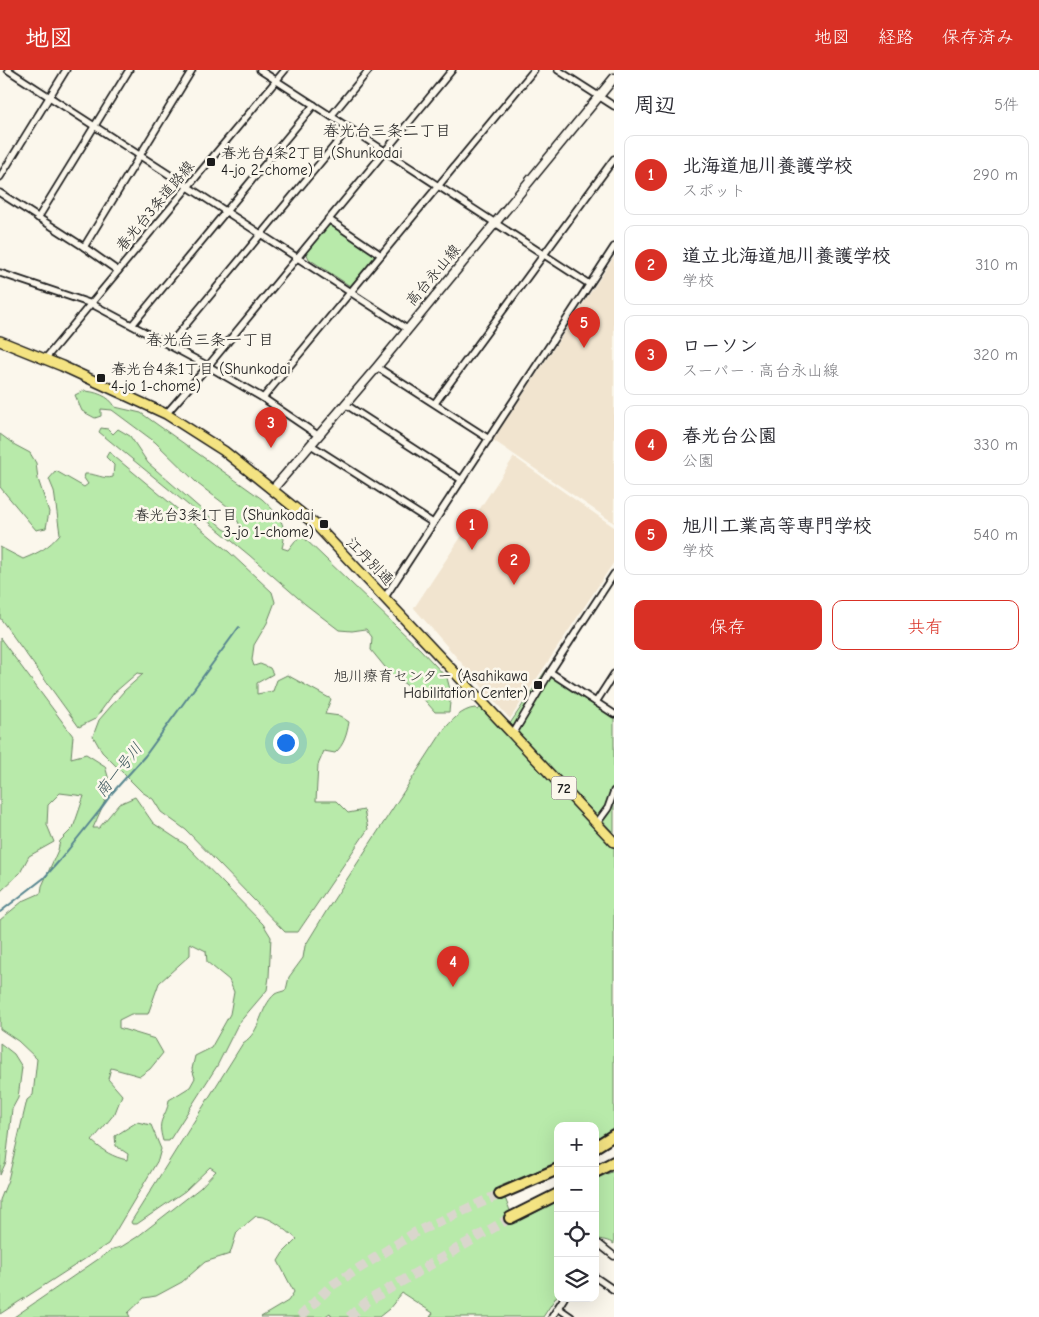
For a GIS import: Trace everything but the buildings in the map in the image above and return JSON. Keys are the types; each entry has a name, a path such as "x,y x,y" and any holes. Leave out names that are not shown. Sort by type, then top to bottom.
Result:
{"highway":[{"path":"599,1144 614,1135"},
{"path":"599,1150 614,1144"},
{"path":"599,1170 611,1164"},
{"path":"500,1194 554,1170"},
{"path":"510,1218 554,1196"}],"main road":[{"name":"江丹別通","path":"0,341 45,359 166,414 224,451 273,489 316,525 614,842"}],"street":[{"path":"8,70 407,329"},
{"path":"0,177 66,70"},
{"path":"38,218 129,70"},
{"path":"84,246 192,70"},
{"path":"260,70 589,284"},
{"name":"春光台3条道路線","path":"45,359 285,70"},
{"path":"331,116 369,70"},
{"path":"166,414 208,366 452,70"},
{"path":"263,398 534,70"},
{"path":"558,70 614,106"},
{"name":"高台永山線","path":"273,489 319,436 614,78"},
{"path":"132,325 314,105"},
{"path":"169,345 349,128"},
{"path":"435,403 614,159"},
{"path":"0,193 84,246 118,271"},
{"path":"328,219 381,255"},
{"path":"385,598 614,247"},
{"path":"0,273 92,304 208,366 263,398 319,436"},
{"path":"376,366 488,439"},
{"path":"345,404 462,480"},
{"path":"311,445 433,523"},
{"path":"514,734 550,672 614,574"},
{"path":"550,672 614,714"},
{"path":"596,702 614,674"},
{"path":"597,823 608,808 614,791"},
{"path":"599,1248 614,1256"},
{"path":"599,1280 614,1290"},
{"path":"552,1317 562,1302"},
{"path":"558,1308 571,1317"}],"shaded area":[{"path":"614,257 614,523 493,440"},
{"path":"514,457 614,527 614,562 510,719 414,608"}],"green space":[{"path":"329,222 376,255 350,286 309,259 306,252"},
{"path":"83,391 101,395 113,403 115,407 141,413 262,499 281,521 284,533 282,548 288,550 302,536 420,649 447,678 451,693 449,712 435,712 421,696 389,672 371,650 372,637 366,629 339,630 305,604 249,555 99,432 101,428 108,429 113,434 118,429 130,436 148,463 224,529 239,537 241,527 231,509 198,484 155,442 112,410 101,409 101,416 95,418 82,411 75,395"},
{"path":"0,434 30,453 36,463 38,479 49,512 46,528 36,530 0,487"},
{"path":"109,452 229,552 272,592 275,602 267,623 254,645 252,660 254,666 260,664 270,668 273,674 257,683 257,694 273,691 277,680 287,675 331,699 325,714 340,716 349,722 341,746 335,753 324,751 318,765 316,801 336,801 348,813 364,810 368,829 298,932 285,932 186,830 161,812 153,799 142,792 102,752 93,736 99,720 124,691 143,674 137,673 114,693 95,719 79,727 0,618 0,547 23,559 39,552 52,543 60,534 54,491 49,479 56,471 84,487 88,484 84,478 85,474 106,478 113,477 114,465 106,457"},
{"path":"0,638 73,736 71,758 86,754 105,766 111,787 93,828 99,828 119,804 135,797 153,823 186,845 263,924 271,937 267,990 238,1024 217,1066 169,1141 163,1141 161,1123 169,1100 190,1087 195,1078 192,1069 195,1056 211,1048 230,1014 234,992 229,980 207,962 206,951 190,943 190,955 159,983 148,1014 131,1014 119,1020 119,1028 155,1039 163,1053 150,1069 140,1076 111,1068 108,1079 122,1095 115,1113 92,1141 108,1153 127,1160 128,1154 116,1146 115,1136 137,1122 151,1125 161,1149 158,1160 108,1244 0,1314 0,1200 8,1180 27,1100 33,1095 37,1059 18,1041 0,1029 0,920 23,901 41,893 60,841 73,828 84,796 60,793 48,805 47,825 54,842 29,856 20,873 0,892"},
{"path":"546,670 614,715 614,833 509,725"},
{"path":"483,705 614,848 614,1129 599,1137 599,1122 554,1122 554,1164 496,1188 501,1199 505,1198 515,1223 554,1203 554,1300 543,1317 430,1317 433,1313 402,1293 389,1309 379,1317 332,1317 330,1313 324,1317 261,1317 288,1301 294,1292 278,1261 297,1239 273,1221 256,1216 237,1232 230,1254 205,1262 182,1282 156,1296 144,1298 128,1313 130,1317 14,1317 113,1249 121,1247 137,1237 200,1188 216,1171 210,1167 185,1191 137,1224 132,1224 131,1222 243,1043 254,1032 266,1006 275,994 286,990 289,977 303,958 305,946 443,731 461,713 475,708 478,710"},
{"path":"0,1043 14,1054 22,1067 18,1098 12,1109 6,1162 0,1175"},
{"path":"614,1171 614,1244 599,1239 599,1177"}],"waterway":[{"name":"南一号川","path":"0,912 44,878 60,860 113,792 145,756 239,627"}],"tunnel":[{"path":"300,1317 331,1286 416,1232 500,1194"},
{"path":"349,1317 368,1301 510,1218"}],"place":[{"name":"春光台4条2丁目 (Shunkodai 4-jo 2-chome)","path":"211,162"},
{"name":"旭川工業高等専門学校","path":"584,348"},
{"name":"春光台4条1丁目 (Shunkodai 4-jo 1-chome)","path":"101,378"},
{"name":"ローソン","path":"271,448"},
{"name":"春光台3条1丁目 (Shunkodai 3-jo 1-chome)","path":"324,524"},
{"name":"北海道旭川養護学校","path":"472,550"},
{"name":"道立北海道旭川養護学校","path":"514,585"},
{"name":"旭川療育センター (Asahikawa Habilitation Center)","path":"538,685"},
{"name":"春光台公園","path":"453,987"}],"district":[{"name":"春光台三条二丁目","path":"387,131"},
{"name":"春光台三条一丁目","path":"210,340"}]}
